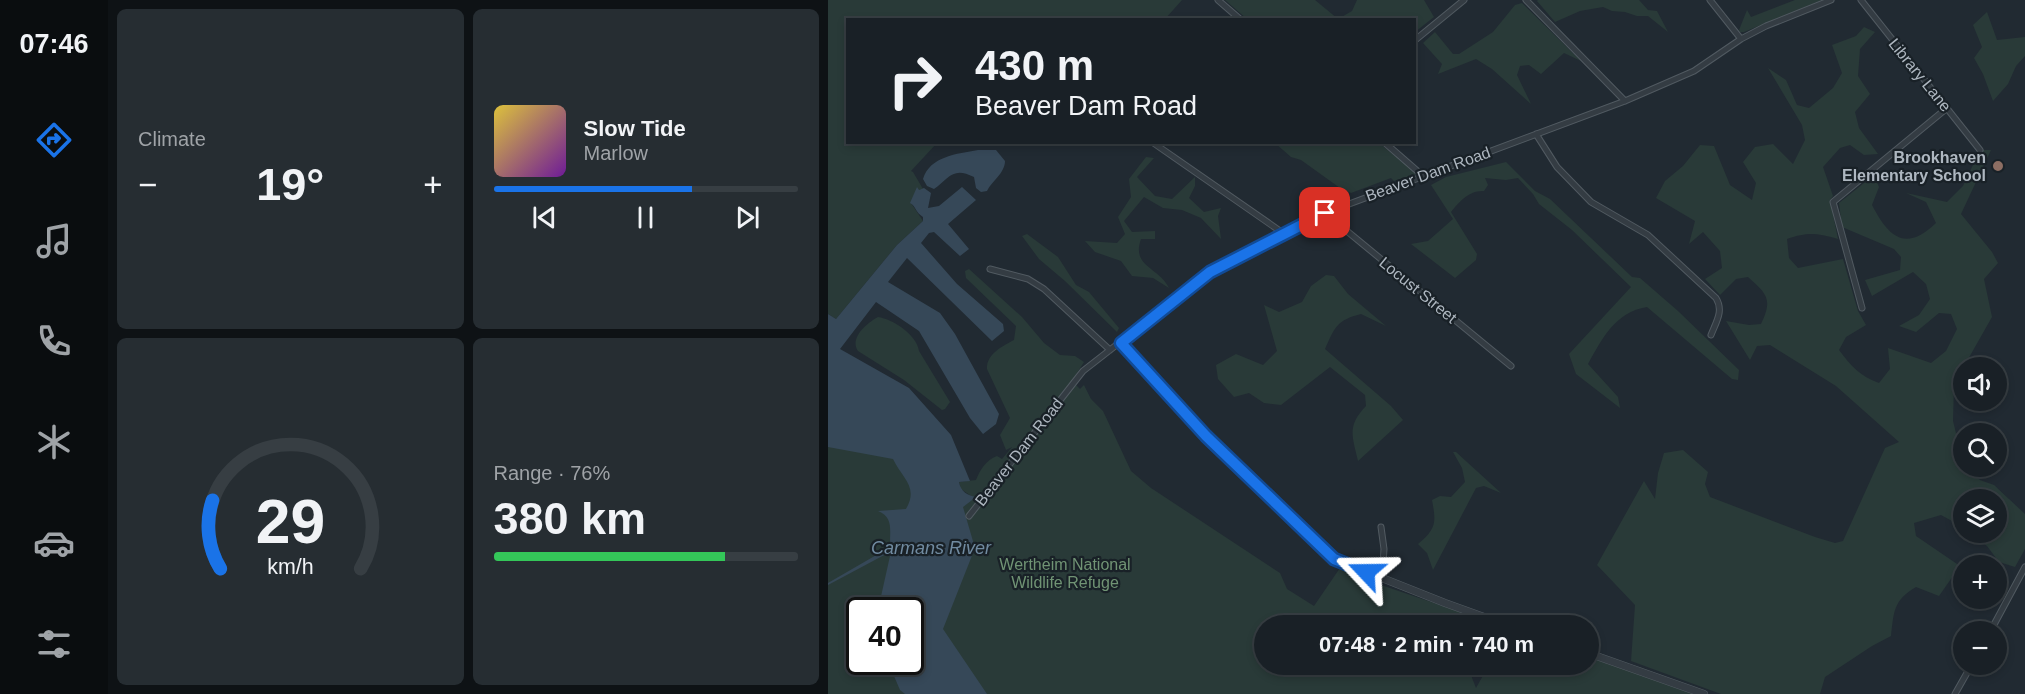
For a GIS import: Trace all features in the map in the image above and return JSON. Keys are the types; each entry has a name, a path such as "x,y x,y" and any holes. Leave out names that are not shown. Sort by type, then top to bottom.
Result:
{"street":[{"path":"1218,0 1239,18"},
{"path":"1416,39 1464,0"},
{"path":"1526,0 1625,101"},
{"path":"1710,0 1741,39"},
{"name":"Beaver Dam Road","path":"969,516 1083,371 1210,272 1325,213 1625,101 1694,71 1741,39 1790,15 1831,0"},
{"name":"Library Lane","path":"1861,0 1980,150"},
{"path":"1862,308 1833,202 1947,108"},
{"path":"1536,134 1557,167 1592,202 1648,235 1716,298 1720,313 1712,335"},
{"path":"1155,144 1283,233"},
{"path":"1386,144 1423,176"},
{"name":"Locust Street","path":"1325,213 1511,366"},
{"path":"990,269 1028,279 1044,289 1110,350"},
{"path":"1121,343 1206,436 1334,559 1479,615"},
{"path":"1382,527 1384,549 1382,579"},
{"path":"1996,621 2025,567"},
{"path":"1599,657 1704,694"},
{"path":"1955,694 1966,675"}],"green space":[{"path":"828,0 1182,0 1166,18 846,18 846,144 936,144 911,171 923,189 919,190 911,203 923,221 897,245 836,319 828,314"},
{"path":"1225,0 1315,0 1337,18 1246,18"},
{"path":"1357,0 1424,0 1434,17 1416,31 1416,18 1340,18 1352,11"},
{"path":"1538,0 1639,0 1648,10 1657,11 1668,32 1648,16 1612,11 1603,7 1580,11 1555,22"},
{"path":"1795,0 1822,0 1740,32 1747,10 1751,17"},
{"path":"1522,3 1581,61 1564,53 1541,74 1529,65 1520,66 1517,75 1531,104 1492,69 1476,59 1438,74 1442,64 1423,43 1435,32 1453,54 1459,54 1493,32 1515,5"},
{"path":"1987,12 1997,40 2025,37 2025,56 2016,66 2008,84 1993,101 1974,58 1982,47 1973,25"},
{"path":"1864,27 1875,32 1860,49 1858,76 1870,94 1855,112 1859,128 1878,154 1864,155 1850,145 1840,148 1823,167 1833,196 1830,200 1838,239 1812,234 1787,239 1789,258 1798,268 1843,259 1858,311 1866,325 1846,337 1839,350 1861,374 1879,383 1890,369 1888,348 1931,363 1946,351 1957,329 1951,314 1939,313 1916,332 1899,326 1919,315 1930,299 1926,284 1913,272 1872,296 1865,280 1900,270 1901,257 1894,249 1842,227 1839,203 1874,175 1879,187 1872,205 1878,216 1892,233 1899,237 1907,239 1916,237 1936,223 1926,202 1906,193 1947,202 1963,186 1980,150 1991,150 1961,214 1992,252 1998,263 1984,279 1992,317 1969,357 1953,357 1953,477 1977,477 1998,489 1953,489 1953,522 1941,515 1914,523 1916,536 1953,561 1953,576 1939,596 1916,587 1908,592 1896,607 1891,636 1825,677 1820,694 1721,694 1631,661 1635,605 1597,565 1644,481 1655,499 1658,473 1664,453 1683,450 1708,472 1705,484 1710,497 1835,543 1843,541 1885,448 1899,442 1836,386 1770,345 1757,346 1750,360 1726,321 1749,325 1761,324 1767,308 1764,293 1748,277 1736,279 1720,295 1705,279 1722,268 1720,251 1703,232 1689,244 1695,221 1656,198 1665,181 1683,166 1700,145 1714,146 1730,185 1752,200 1756,183 1743,162 1755,147 1773,144 1793,164 1805,140 1802,125 1768,68 1786,80 1797,105 1809,108 1833,88 1842,73 1832,45 1856,36"},
{"path":"1276,144 1380,144 1417,174 1394,181 1391,178 1351,193 1340,188 1301,160 1291,157"},
{"path":"1146,157 1154,158 1137,177 1155,196 1172,199 1195,177 1195,186 1189,198 1204,212 1221,208 1218,216 1221,239 1201,218 1182,210 1163,208 1144,197 1124,221 1132,232 1155,231 1155,239 1141,239 1140,256 1169,288 1153,278 1132,276 1121,261 1095,252 1085,241 1117,243 1125,234 1118,217 1131,197 1129,179"},
{"path":"1506,162 1535,191 1550,199 1632,277 1640,278 1678,311 1739,370 1738,380 1732,379 1647,307 1626,314 1618,321 1604,336 1588,364 1618,397 1620,408 1576,374 1569,354 1631,287 1572,230 1539,204 1518,178 1506,180 1485,178 1488,185 1484,191 1469,195 1451,212 1477,254 1476,260 1455,278 1411,244 1428,241 1453,219 1431,185 1446,177"},
{"path":"1027,234 1058,257 1076,285 1089,292 1119,328 1117,332 1039,259 1022,236"},
{"name":"Wertheim National Wildlife Refuge","path":"969,269 1022,317 1044,343 1060,355 1075,356 1084,362 1072,381 1080,389 1084,385 1091,399 1103,411 1131,471 1151,488 1280,573 1287,589 1314,606 1342,565 1384,586 1469,615 1254,615 1254,675 1471,675 1476,688 1483,675 1599,675 1599,657 1703,694 828,694 828,351 952,494 971,496 961,489 959,482 976,480 987,463 997,456 1002,459 1012,447 1006,450 1000,435 1010,418 987,369 987,364 992,355 1014,340 1016,326 966,278 965,271"},
{"path":"1326,275 1334,276 1348,294 1386,326 1361,314 1353,316 1338,326 1325,349 1391,406 1403,420 1358,461 1353,431 1356,419 1366,406 1365,395 1330,367 1281,405 1264,403 1249,393 1234,397 1218,379 1216,365 1236,354 1263,365 1277,351 1264,305 1279,312 1302,302 1311,286"},
{"path":"878,317 897,324 914,339 950,402 945,409 942,410 904,380 858,351 857,336 864,327"},
{"path":"1453,452 1456,452 1501,493 1484,486 1476,488 1433,570 1427,553 1418,544 1434,524 1432,500 1440,496 1451,497 1465,482 1462,468"},
{"path":"2007,497 2025,514 2025,549 2015,567 2007,564 2007,555 1994,555 1983,543 2007,543"}],"water":[{"path":"978,150 996,150 1005,161 1001,173 987,191 981,192 976,188 974,177 961,173 952,175 934,189 927,186 923,179 932,165 945,157"},
{"name":"Carmans River","path":"917,187 919,190 924,188 931,193 928,208 939,206 962,187 976,200 948,224 969,249 960,256 934,232 929,233 921,243 957,284 1003,324 1004,331 992,341 907,258 888,282 940,313 955,334 999,414 996,424 983,434 970,418 919,331 876,302 840,349 909,388 951,435 970,481 959,482 961,488 976,497 963,507 975,548 943,629 987,694 905,694 900,690 894,675 924,675 924,597 881,597 890,556 888,553 828,585 885,550 890,544 890,524 886,517 878,511 906,509 910,501 908,483 893,459 828,447 828,314 836,319 897,245 923,221 923,217 910,203"}],"place":[{"name":"Brookhaven Elementary School","path":"1998,166"}],"route":[{"path":"1325,213 1210,272 1121,343 1206,436 1334,559 1366,572"}]}
